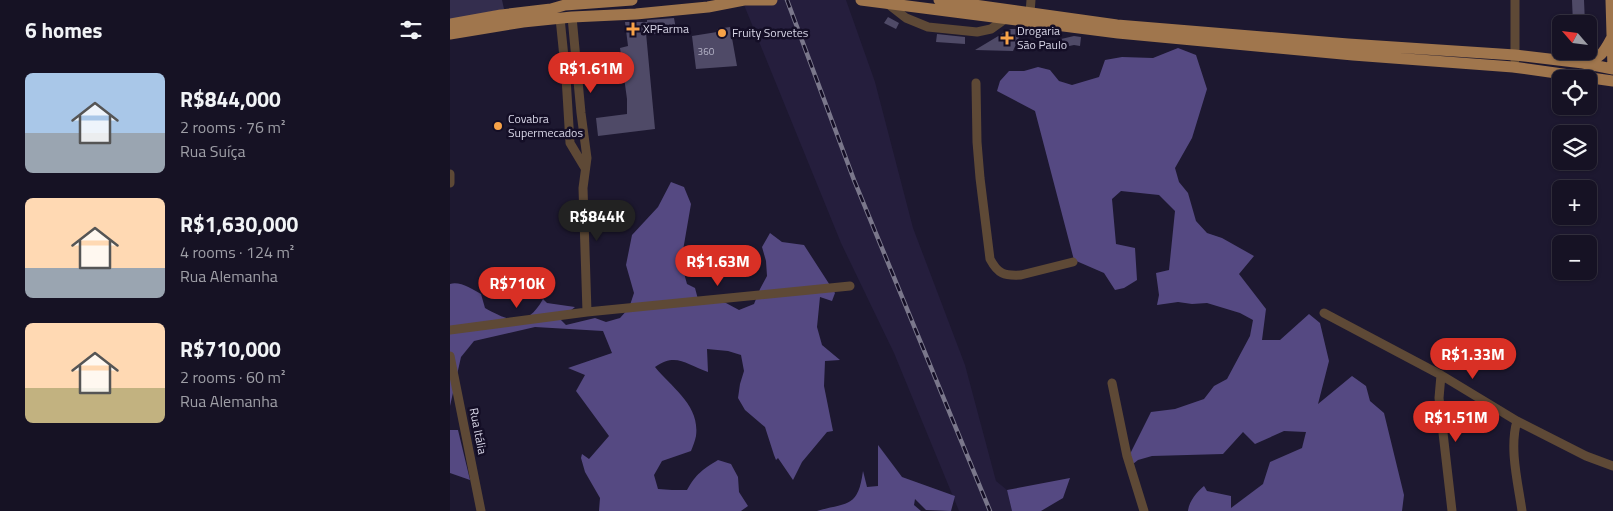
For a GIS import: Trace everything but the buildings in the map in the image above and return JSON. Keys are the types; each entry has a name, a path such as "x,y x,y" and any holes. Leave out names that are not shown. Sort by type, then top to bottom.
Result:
{"main road":[{"path":"556,14 564,2 603,3 632,0"},
{"path":"450,34 565,12 572,16 636,14 708,7 731,1 772,0"},
{"path":"861,0 1127,34 1353,55 1515,67 1613,81"},
{"path":"939,0 1126,26 1515,55 1583,63 1613,69"},
{"path":"1611,0 1613,69"},
{"path":"572,16 575,8 594,2"},
{"path":"450,24 501,15 556,14"},
{"path":"1583,63 1602,55 1611,39"},
{"path":"1601,80 1613,69"}],"street":[{"path":"1030,12 1031,0"},
{"path":"1515,0 1515,67"},
{"path":"888,4 906,18 928,27 977,32 991,29 1005,19"},
{"path":"556,14 564,55 570,143 586,171"},
{"path":"572,16 587,158 583,188 587,312"},
{"path":"564,55 576,53"},
{"path":"976,83 978,160 990,259 995,269 1000,273 1012,276 1073,262"},
{"path":"570,130 572,135 577,138 583,129"},
{"path":"450,174 450,183"},
{"path":"450,330 587,312 850,286"},
{"path":"1324,313 1441,375 1517,421 1586,456 1613,466"},
{"name":"Rua Itália","path":"450,356 481,511"},
{"path":"1441,375 1438,398 1452,511"},
{"path":"1112,383 1127,456 1144,511"},
{"path":"1517,421 1514,431 1514,443 1522,511"}],"shaded area":[{"path":"450,0 502,0 504,9 450,20"},
{"path":"742,0 846,0 875,82 913,228 965,365 996,481 1007,490 1012,511 959,511 894,353 841,243"},
{"path":"1178,48 1196,55 1207,89 1192,138 1175,168 1179,182 1188,193 1196,221 1207,233 1222,238 1254,256 1239,274 1266,309 1262,340 1280,340 1309,314 1320,323 1329,361 1318,404 1352,376 1366,386 1370,401 1384,413 1404,495 1402,511 1188,511 1194,497 1204,486 1207,491 1231,496 1231,508 1263,484 1270,462 1302,448 1306,432 1284,431 1255,444 1243,432 1223,454 1152,456 1138,460 1128,468 1126,462 1151,412 1175,409 1204,399 1214,386 1227,379 1250,336 1253,320 1240,313 1207,303 1192,304 1178,302 1157,305 1159,295 1156,273 1169,270 1175,211 1159,195 1121,191 1112,199 1116,244 1135,248 1137,280 1124,288 1115,290 1104,273 1074,260 1035,111 997,91 1000,81 1009,71 1024,71 1038,67 1050,70 1059,81 1072,85 1099,77 1105,60 1122,57 1153,58"},
{"path":"671,182 684,187 691,204 681,262 687,284 695,288 699,303 726,303 739,310 754,304 767,276 766,261 762,247 770,233 782,242 804,245 835,293 832,301 820,297 817,327 822,345 840,360 825,361 824,386 833,431 827,432 802,462 793,480 778,458 776,460 765,427 745,410 738,398 744,371 741,355 728,351 707,349 708,372 682,361 669,360 655,367 689,406 694,415 696,436 691,451 662,461 654,475 658,489 687,490 700,472 718,460 731,464 738,477 739,492 748,506 741,511 599,511 600,498 585,472 581,458 582,454 589,459 609,436 576,391 585,375 568,368 612,353 603,331 535,327 474,341 461,357 450,406 450,284 462,285 481,294 485,308 510,319 517,320 531,315 543,299 547,303 575,307 560,319 566,325 595,318 606,322 620,318 629,308 634,293 626,265 632,235 658,207"},
{"path":"450,430 458,430 470,480 450,473"},
{"path":"878,445 902,477 955,496 951,511 926,510 915,499 914,505 921,511 817,511 850,502 858,492 863,471 867,487 878,486"},
{"path":"1070,478 1063,498 1041,511 1012,511 1007,490"}],"railway":[{"path":"787,0 854,180 990,511"}],"place":[{"name":"XPFarma","path":"633,29"},
{"name":"Fruity Sorvetes","path":"722,33"},
{"name":"Drogaria São Paulo","path":"1007,38"},
{"name":"Covabra Supermecados","path":"498,126"}]}
